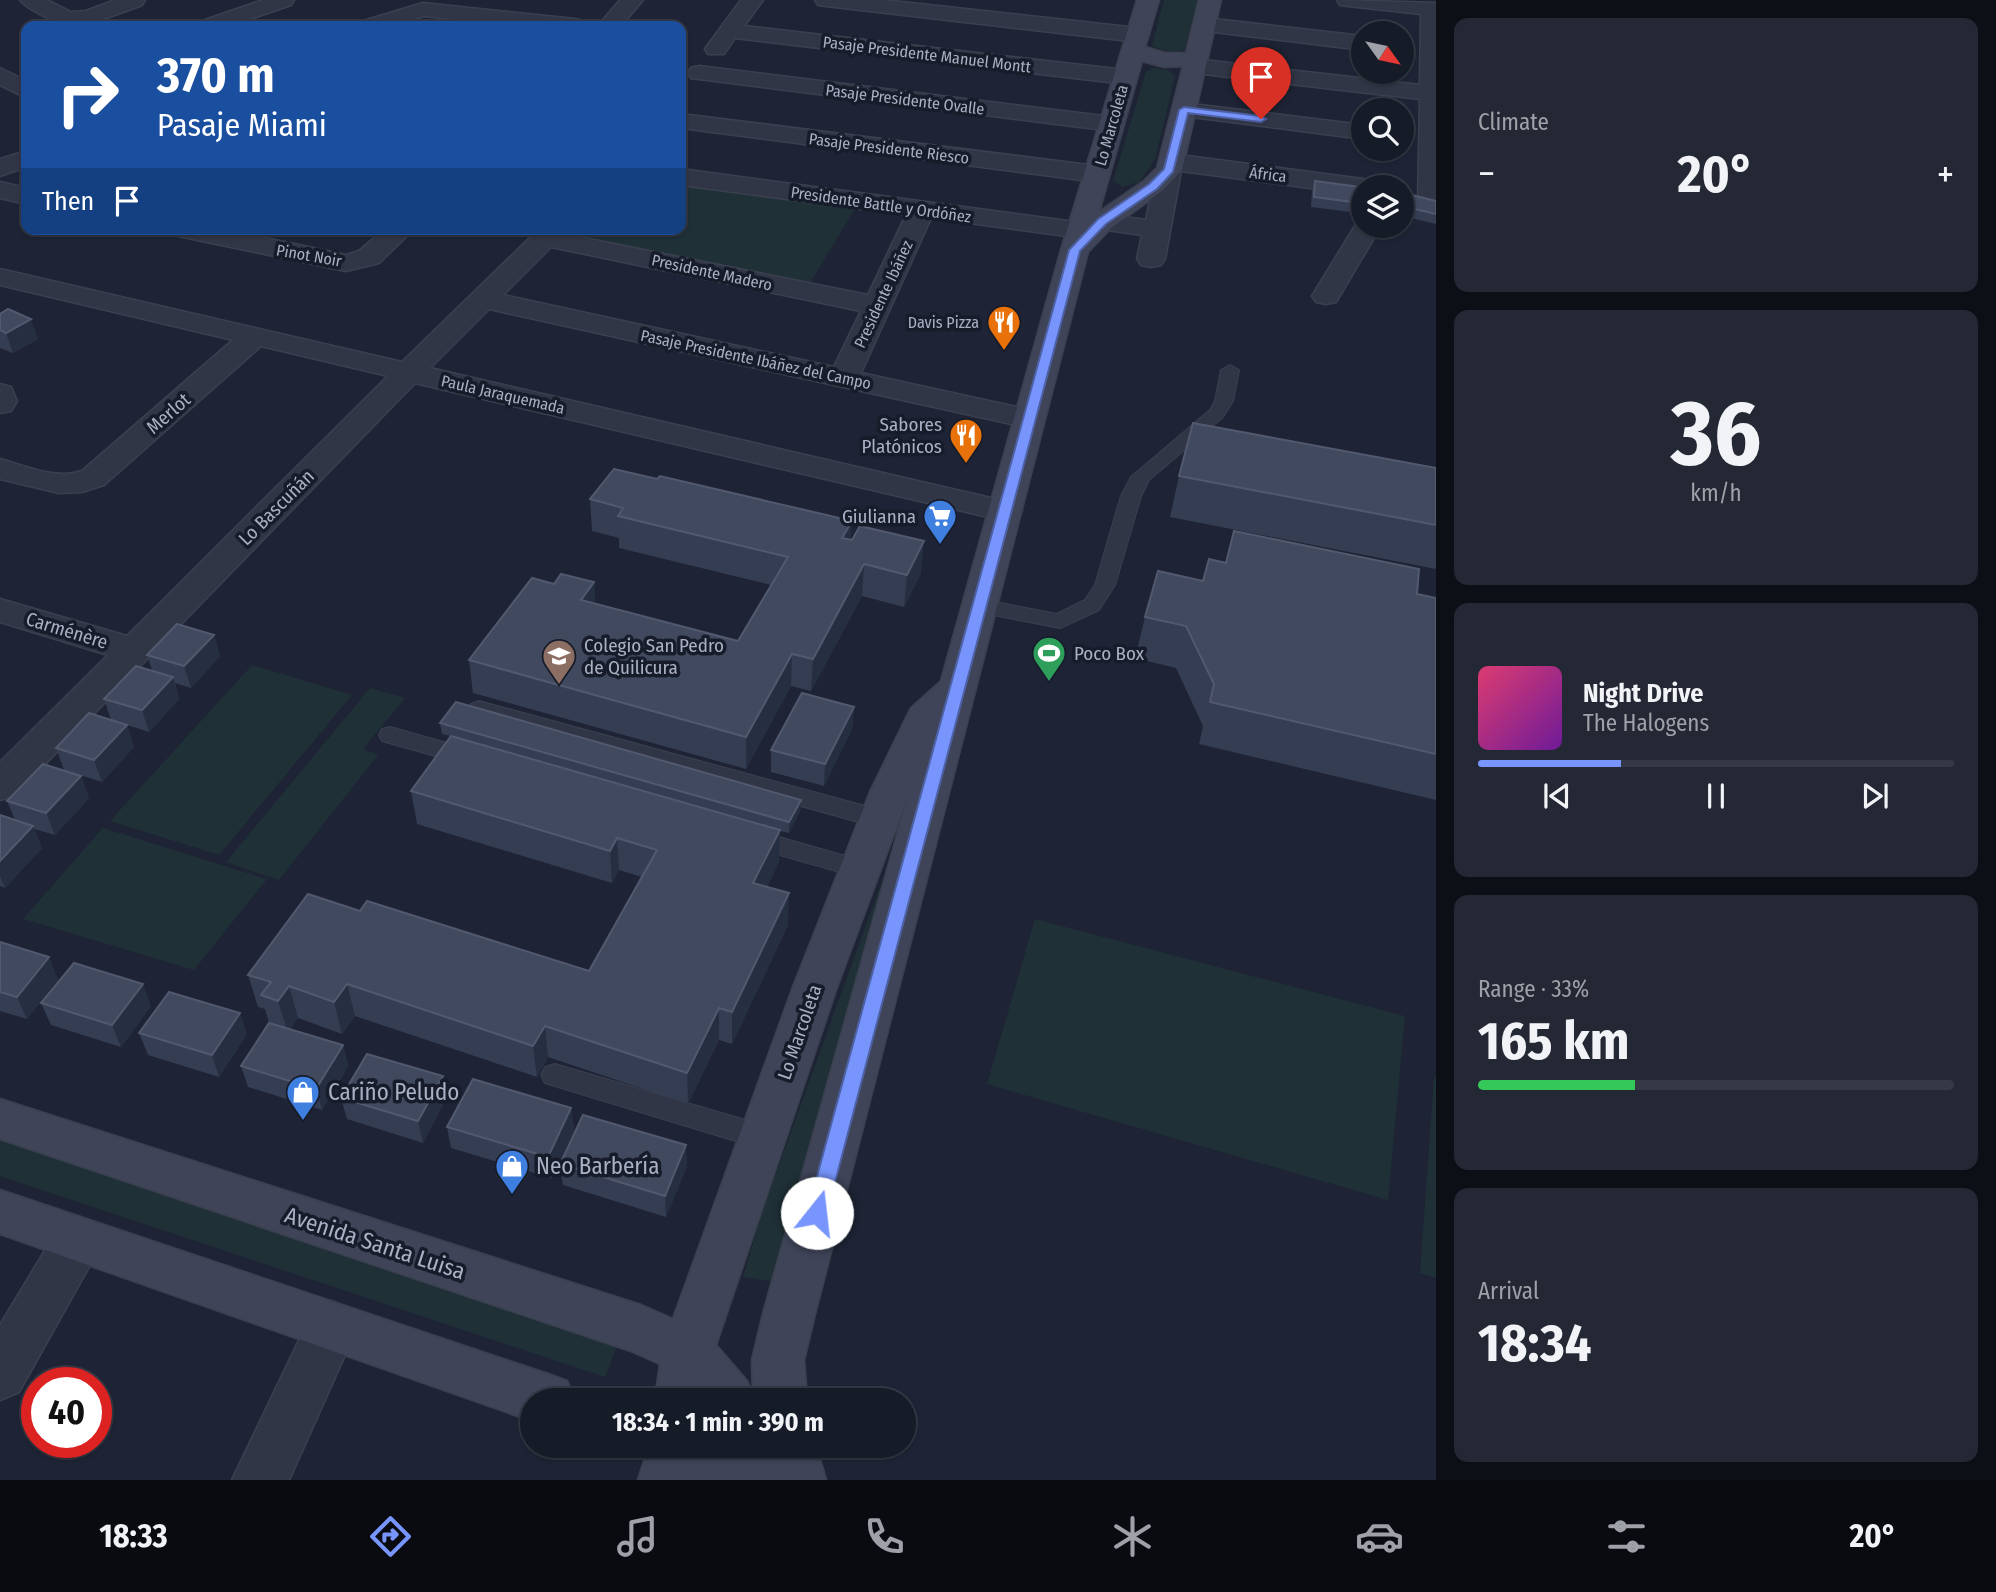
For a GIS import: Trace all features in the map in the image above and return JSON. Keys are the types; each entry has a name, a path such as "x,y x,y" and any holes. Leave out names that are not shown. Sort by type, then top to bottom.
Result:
{"street":[{"path":"31,0 58,15 72,18 84,17 134,0"},
{"path":"224,21 283,0"},
{"path":"614,21 632,0"},
{"path":"730,31 752,0"},
{"path":"826,0 1136,43 1164,60 1431,93"},
{"name":"Lo Marcoleta","path":"779,1388 778,1360 789,1314 1030,419 1086,234 1097,174 1149,0"},
{"path":"1151,259 1170,166 1210,0"},
{"path":"1348,0 1434,9 1421,49 1431,93 1422,139 1434,203 1414,198"},
{"path":"410,21 423,9"},
{"path":"386,21 423,9 530,21"},
{"path":"1205,25 1351,42"},
{"name":"Pasaje Presidente Manuel Montt","path":"730,31 1125,77"},
{"name":"Pasaje Presidente Ovalle","path":"730,31 693,81 1112,124"},
{"path":"0,75 21,88"},
{"path":"0,101 21,93"},
{"path":"1184,110 1351,131"},
{"name":"Pasaje Presidente Riesco","path":"686,122 1097,174"},
{"path":"0,168 21,160"},
{"path":"1086,234 1153,186 1170,166"},
{"name":"África","path":"1170,166 1351,186"},
{"name":"Presidente Battle y Ordóñez","path":"686,178 1086,234"},
{"path":"0,190 21,195"},
{"name":"Presidente Ibáñez","path":"845,378 922,209"},
{"path":"1086,234 1157,229"},
{"name":"Pinot Noir","path":"243,235 332,262 354,262 369,257 394,235"},
{"name":"Lo Bascuñán","path":"0,786 548,235"},
{"name":"Presidente Madero","path":"559,235 878,306"},
{"path":"1326,296 1361,238"},
{"name":"Paula Jaraquemada","path":"0,277 1005,511"},
{"name":"Pasaje Presidente Ibáñez del Campo","path":"483,299 1030,419"},
{"name":"Merlot","path":"0,469 60,485 77,484 99,473 255,336"},
{"name":"Carménère","path":"0,610 134,650"},
{"name":"Lo Marcoleta","path":"685,1375 762,1137 860,869 924,717 958,684"},
{"name":"Avenida Santa Luisa","path":"0,1119 641,1330 685,1375 707,1388"},
{"path":"0,1212 520,1390"},
{"path":"0,1374 79,1240"},
{"path":"260,1480 332,1326"},
{"path":"666,1480 672,1458"},
{"path":"712,1458 778,1480"},
{"path":"776,1458 796,1480"},
{"path":"791,1458 796,1480"}],"lane":[{"path":"980,606 1060,621 1092,605 1105,585 1130,496 1141,477 1217,413 1224,401 1230,370"},
{"path":"479,709 880,819"},
{"path":"390,735 496,766"},
{"path":"722,830 860,869"},
{"path":"555,1075 762,1137"}],"shaded area":[{"path":"1164,0 1198,0 1185,49 1168,51 1152,46"},
{"path":"1153,68 1168,70 1175,76 1155,159 1139,182 1123,187 1113,181 1146,72"},
{"path":"686,183 856,207 810,283 576,238 579,235 686,235"},
{"path":"252,665 352,695 219,855 110,821"},
{"path":"370,688 405,698 363,749 378,755 279,880 226,862"},
{"path":"103,828 267,879 194,970 23,919"},
{"path":"898,837 775,1282 743,1277 762,1212"},
{"path":"1035,919 1405,1016 1388,1200 987,1084"},
{"path":"1434,1077 1436,1078 1436,1278 1420,1273"},
{"path":"0,1136 620,1338 605,1377 0,1176"}],"building":[{"path":"1315,181 1351,186 1351,202 1314,197"},
{"path":"1414,196 1436,201 1436,214 1414,209"},
{"path":"8,309 31,319 6,333 0,330 0,314"},
{"path":"1193,423 1436,468 1436,525 1179,476"},
{"path":"614,469 657,479 660,476 852,521 842,538 852,540 860,526 924,541 907,575 864,564 813,659 792,654 746,737 469,660 532,578 554,584 561,574 594,582 581,600 738,641 788,557 618,516 623,508 590,499"},
{"path":"1234,531 1419,569 1417,594 1436,598 1436,754 1210,702 1214,684 1186,626 1145,617 1158,571 1203,581 1209,559 1226,563"},
{"path":"177,624 214,635 184,666 147,655"},
{"path":"136,666 173,677 142,710 104,699"},
{"path":"802,693 854,707 825,764 771,750"},
{"path":"456,702 801,800 789,822 440,723"},
{"path":"89,713 127,725 94,760 56,748"},
{"path":"451,736 780,830 753,883 789,893 732,1012 719,1008 687,1073 545,1026 533,1046 347,984 334,1002 289,986 278,1001 261,995 271,982 248,975 308,894 360,911 367,901 589,971 657,850 617,838 610,851 411,791"},
{"path":"43,764 81,776 46,813 7,801"},
{"path":"0,815 33,826 0,861"},
{"path":"0,942 49,957 17,997 0,992"},
{"path":"74,963 143,984 112,1025 41,1003"},
{"path":"169,992 240,1013 212,1055 139,1033"},
{"path":"269,1023 343,1045 316,1089 241,1066"},
{"path":"367,1054 443,1076 418,1121 341,1098"},
{"path":"473,1079 571,1108 548,1157 447,1127"},
{"path":"583,1115 686,1145 665,1196 560,1164"}],"place":[{"name":"Davis Pizza","path":"1004,352"},
{"name":"Sabores Platónicos","path":"966,465"},
{"name":"Giulianna","path":"940,546"},
{"name":"Poco Box","path":"1049,683"},
{"name":"Colegio San Pedro de Quilicura","path":"559,686"},
{"name":"Cariño Peludo","path":"303,1122"},
{"name":"Neo Barbería","path":"512,1196"}],"route":[{"path":"817,1213 1075,250 1102,222 1153,186 1169,170 1184,110 1261,119"}]}
